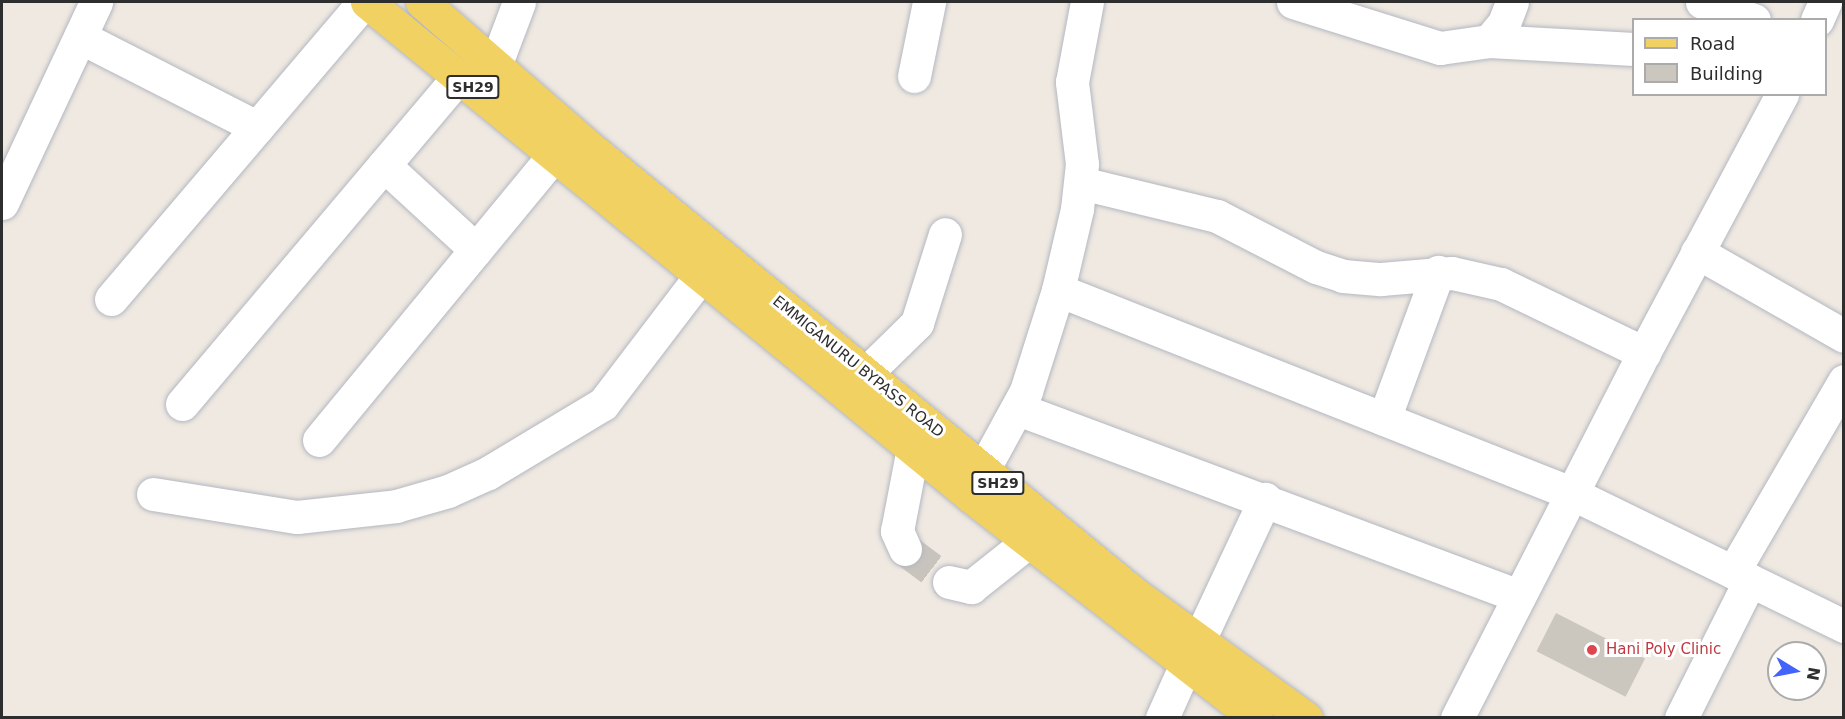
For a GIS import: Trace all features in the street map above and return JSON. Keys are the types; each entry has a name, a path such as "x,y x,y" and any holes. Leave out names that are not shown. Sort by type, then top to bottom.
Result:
{"main road":[{"name":"SH29","path":"366,2 459,76 577,159 695,257 913,448 1029,541 1193,651 1256,717"},
{"name":"SH29","path":"422,2 495,66 577,159"},
{"name":"EMMIGANURU BYPASS ROAD","path":"695,257 865,374 1136,595 1193,651 1306,717"}],"street":[{"path":"2,203 96,2"},
{"path":"111,299 366,2"},
{"path":"495,66 519,2"},
{"path":"914,76 929,2"},
{"path":"983,470 1018,409 1058,290 1082,173 1072,82 1087,2"},
{"path":"1293,2 1440,48 1489,41 1632,49"},
{"path":"1489,41 1504,23 1512,2"},
{"path":"1702,2 1749,18"},
{"path":"1819,18 1825,2"},
{"path":"80,38 257,127"},
{"path":"182,404 459,76"},
{"path":"1466,714 1519,596 1644,353 1781,96"},
{"path":"319,440 477,250 577,159"},
{"path":"384,165 477,250"},
{"path":"1082,173 1217,216 1316,267 1343,276 1381,279 1438,272 1501,284 1644,353"},
{"path":"865,374 917,323 945,234"},
{"path":"1697,252 1844,336"},
{"path":"153,494 258,514 297,517 396,506 448,491 488,473 603,404 695,257"},
{"path":"1384,419 1438,272"},
{"path":"1058,290 1571,494 1844,626"},
{"path":"1681,717 1742,576 1844,381"},
{"path":"1018,409 1265,499 1519,596"},
{"path":"905,549 897,531 913,448"},
{"path":"1162,717 1265,499"},
{"path":"949,582 971,587 1029,541"}],"building":[{"path":"1556,613 1645,658 1626,697 1536,651"}],"tunnel":[{"path":"905,549 949,582"}],"place":[{"name":"Hani Poly Clinic","path":"1592,650"}]}
